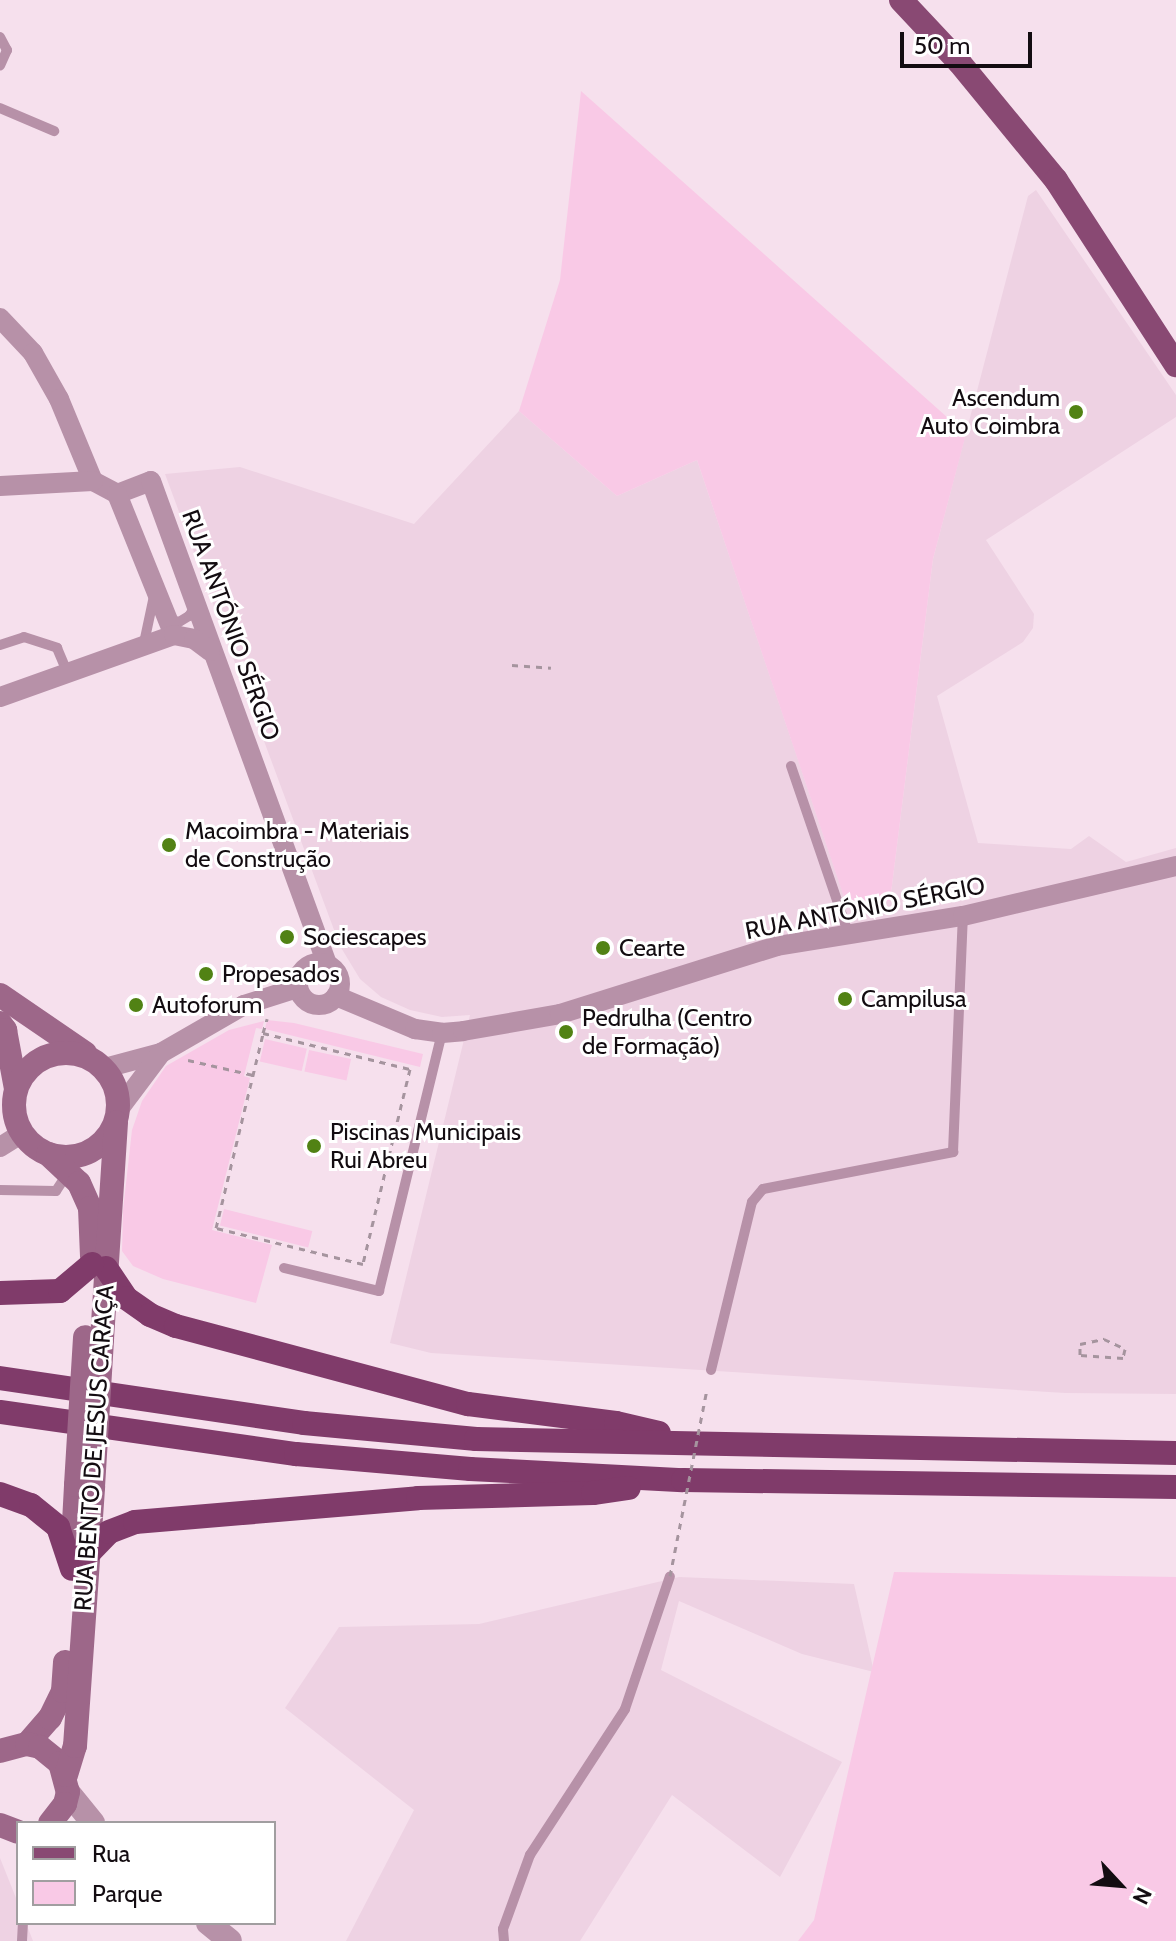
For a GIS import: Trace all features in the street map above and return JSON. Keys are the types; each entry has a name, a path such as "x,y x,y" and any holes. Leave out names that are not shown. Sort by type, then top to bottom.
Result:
{"highway":[{"path":"0,1293 60,1291 99,1266 126,1298 150,1315 230,1342 468,1404 616,1423 713,1445"},
{"path":"0,1378 304,1423 476,1439 1176,1453"},
{"path":"0,1412 296,1454 470,1469 683,1480 1176,1487"},
{"path":"0,1494 31,1505 58,1527 80,1562 109,1532 135,1522 418,1498 593,1493 683,1480"}],"main road":[{"path":"901,0 959,62 1056,180 1168,340 1176,365"},
{"path":"0,995 97,1062 116,1087 118,1115 109,1136 89,1152 65,1157 48,1154 22,1133 13,1104 24,1073 37,1060 54,1053 72,1052 97,1062"},
{"path":"0,1023 5,1030 16,1089"},
{"name":"RUA BENTO DE JESUS CARAÇA","path":"52,1821 65,1804 75,1746 80,1562 93,1338 118,1115"},
{"name":"RUA BENTO DE JESUS CARAÇA","path":"48,1154 79,1183 90,1208 99,1266"},
{"name":"RUA BENTO DE JESUS CARAÇA","path":"9,1745 50,1718 63,1691 80,1562"},
{"path":"9,1745 51,1753 67,1783"}],"street":[{"path":"0,318 33,353 59,399 93,481"},
{"path":"0,486 93,481 117,494 171,626 210,651"},
{"name":"RUA ANTÓNIO SÉRGIO","path":"117,494 151,481 197,604 210,651 327,964"},
{"path":"0,697 144,643 171,626"},
{"name":"RUA ANTÓNIO SÉRGIO","path":"336,996 415,1029 442,1033 560,1014 777,946 963,916 1176,866"},
{"path":"315,963 327,964 339,978 336,996 319,1005 302,997 297,988 298,977 305,967 315,963"},
{"path":"97,1062 161,1053 244,1005 297,988"},
{"path":"118,1115 161,1053"},
{"path":"0,1147 22,1133"},
{"path":"67,1783 92,1821"},
{"path":"210,1925 230,1941"}],"lane":[{"path":"0,37 7,50 0,66"},
{"path":"0,108 54,131"},
{"path":"144,643 155,590"},
{"path":"171,626 189,616 197,604"},
{"path":"0,645 24,637 57,648 67,672"},
{"path":"791,766 849,935"},
{"path":"711,1370 752,1202 763,1189 953,1152 963,916"},
{"path":"284,1268 379,1291 442,1033"},
{"path":"0,1190 56,1191 68,1172"},
{"path":"504,1941 503,1929 530,1855 625,1709 670,1576"}],"path":[{"path":"512,665 551,668"},
{"path":"410,1069 363,1264 216,1228 263,1033 420,1071"},
{"path":"161,1053 253,1075"},
{"path":"1104,1339 1125,1349 1123,1358 1080,1355 1080,1344 1104,1339"},
{"path":"670,1576 707,1389"}],"shaded area":[{"path":"1036,190 1176,395 1176,417 986,540 1034,614 1033,628 1023,642 937,696 978,843 1071,849 1089,836 1126,862 1176,848 1176,1394 1065,1393 431,1353 390,1343 470,1015 442,1017 410,1010 381,997 360,979 340,946 165,474 240,467 414,524 519,411 617,496 697,460 847,905 890,901 933,559 1028,196"},
{"path":"679,1577 854,1584 874,1672 802,1654 679,1601 661,1670 842,1762 780,1877 672,1795 580,1941 346,1941 414,1810 285,1708 339,1627 479,1624"},
{"path":"0,1858 16,1898 16,1925 27,1925 33,1941 0,1941"}],"green space":[{"path":"581,91 966,434 933,559 890,901 847,906 697,460 617,496 519,411 560,280"},
{"path":"267,1020 294,1023 423,1054 420,1067 265,1029"},
{"path":"264,1021 262,1029 256,1028 244,1076 250,1078 212,1230 272,1245 256,1303 163,1279 133,1266 122,1251 123,1210 132,1130 142,1101 166,1066 229,1030"},
{"path":"265,1039 307,1049 302,1071 260,1061"},
{"path":"309,1050 351,1059 346,1080 304,1072"},
{"path":"224,1209 312,1231 308,1248 220,1225"},
{"path":"894,1572 1176,1577 1176,1941 798,1941 814,1920"}],"place":[{"name":"Ascendum Auto Coimbra","path":"1076,412"},
{"name":"Macoimbra - Materiais de Construção","path":"169,845"},
{"name":"Sociescapes","path":"287,937"},
{"name":"Cearte","path":"603,948"},
{"name":"Propesados","path":"206,974"},
{"name":"Campilusa","path":"845,999"},
{"name":"Autoforum","path":"136,1005"},
{"name":"Pedrulha (Centro de Formação)","path":"566,1032"},
{"name":"Piscinas Municipais Rui Abreu","path":"314,1146"}]}
